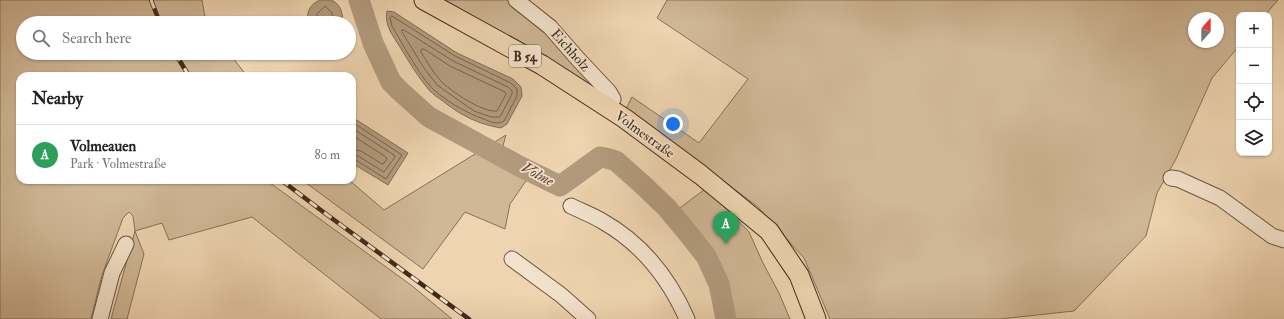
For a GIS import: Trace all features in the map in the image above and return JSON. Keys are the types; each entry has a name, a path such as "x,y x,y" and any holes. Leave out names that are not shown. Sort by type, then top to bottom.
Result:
{"main road":[{"name":"Volmestraße","path":"424,0 542,65 624,118 702,175 769,231 799,275 816,319"}],"street":[{"name":"Eichholz","path":"516,0 550,27 609,92 612,99 608,108"},
{"path":"1171,178 1178,179 1220,198 1272,236 1284,240"},
{"path":"571,206 602,221 637,246 663,276 678,299 687,319"},
{"path":"100,319 112,273 126,244"},
{"path":"512,259 561,295 588,319"}],"shaded area":[{"path":"0,0 202,0 205,16 16,16 16,60 234,60 244,72 16,72 16,184 272,184 411,285 452,319 381,319 252,217 169,240 162,223 135,231 133,216 129,212 123,218 102,275 91,319 0,319"},
{"path":"444,0 515,0 606,96 510,38"},
{"path":"667,0 1278,0 1268,12 1236,12 1236,50 1212,78 1176,159 1157,193 1146,236 1074,311 1000,319 830,319 804,258 758,207 643,120 626,109 632,97 699,143 748,79 657,18"},
{"path":"506,135 499,160 528,178 510,204 505,229 465,212 423,269 307,184 354,184 384,210"},
{"path":"705,189 749,232 790,319 726,319 724,304 715,275 700,250 672,214"},
{"path":"135,231 144,254 127,319 111,319"}],"water":[{"path":"320,0 334,1 339,6 342,16 308,16 311,6"},
{"path":"387,11 394,12 457,53 513,79 521,87 522,96 507,124 501,128 478,122 457,111 431,92 417,75 392,34 388,26 386,16"},
{"path":"356,120 408,153 388,185 356,165"}],"waterway":[{"name":"Volme","path":"359,0 373,43 391,82 429,117 519,166 560,186 600,157 616,161 667,208 706,256 719,284 726,319"}],"railway":[{"path":"151,0 157,16"},
{"path":"179,60 187,72"},
{"path":"286,184 469,319"}],"place":[{"name":"Volmeauen","path":"726,244"}]}
